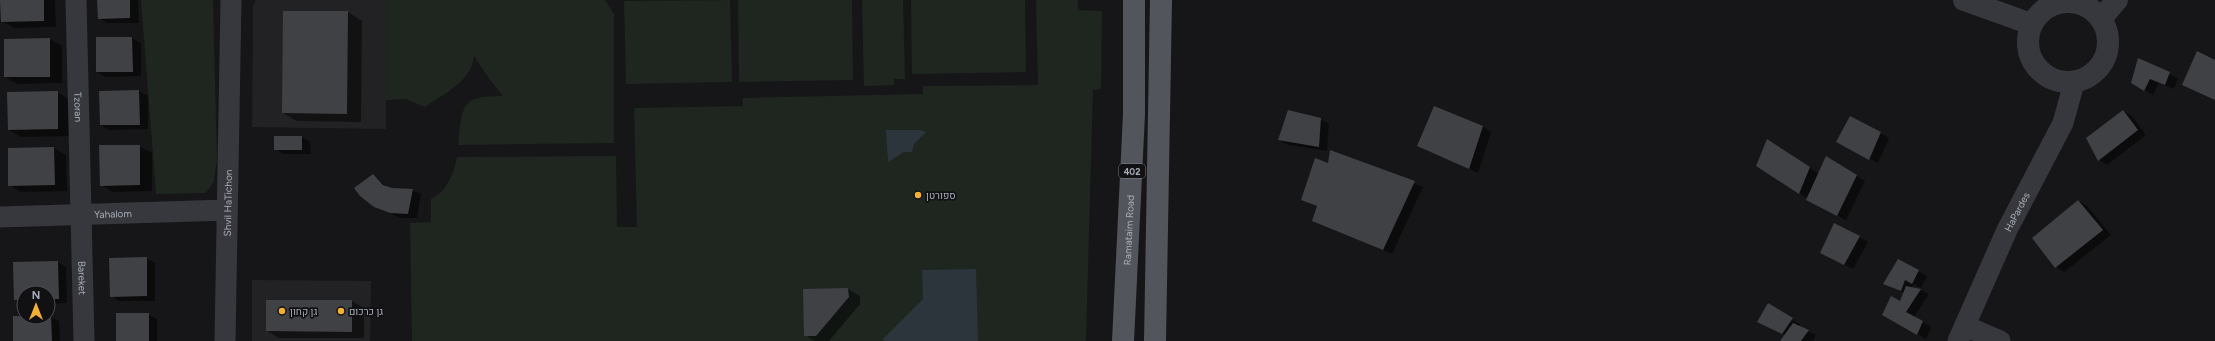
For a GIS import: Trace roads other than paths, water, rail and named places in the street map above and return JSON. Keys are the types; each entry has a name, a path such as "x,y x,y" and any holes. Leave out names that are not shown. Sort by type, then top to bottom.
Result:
{"main road":[{"name":"Ramataim Road","path":"1123,341 1134,114 1134,0"},
{"name":"402","path":"1155,341 1160,0"}],"street":[{"name":"Tzoran","path":"76,0 81,214"},
{"name":"Shvil HaTichon","path":"225,341 227,210 232,64 231,0"},
{"name":"Shvil HaTichon","path":"232,64 242,0"},
{"path":"1964,0 2031,24"},
{"path":"2101,19 2117,0"},
{"path":"2067,2 2078,3 2091,9 2101,19 2106,30 2107,52 2102,65 2088,78 2074,83 2055,81 2043,75 2033,65 2028,52 2027,38 2031,24 2044,9 2053,4 2067,2"},
{"name":"HaPardes","path":"1962,334 2007,230 2063,123 2074,83"},
{"name":"Yahalom","path":"0,217 227,210"},
{"name":"Bareket","path":"81,214 84,341"},
{"path":"1962,334 2000,341"}],"place":[{"name":"ספורטן","path":"918,195"},
{"name":"גן קחון","path":"282,311"},
{"name":"גן כרכום","path":"341,311"}]}
